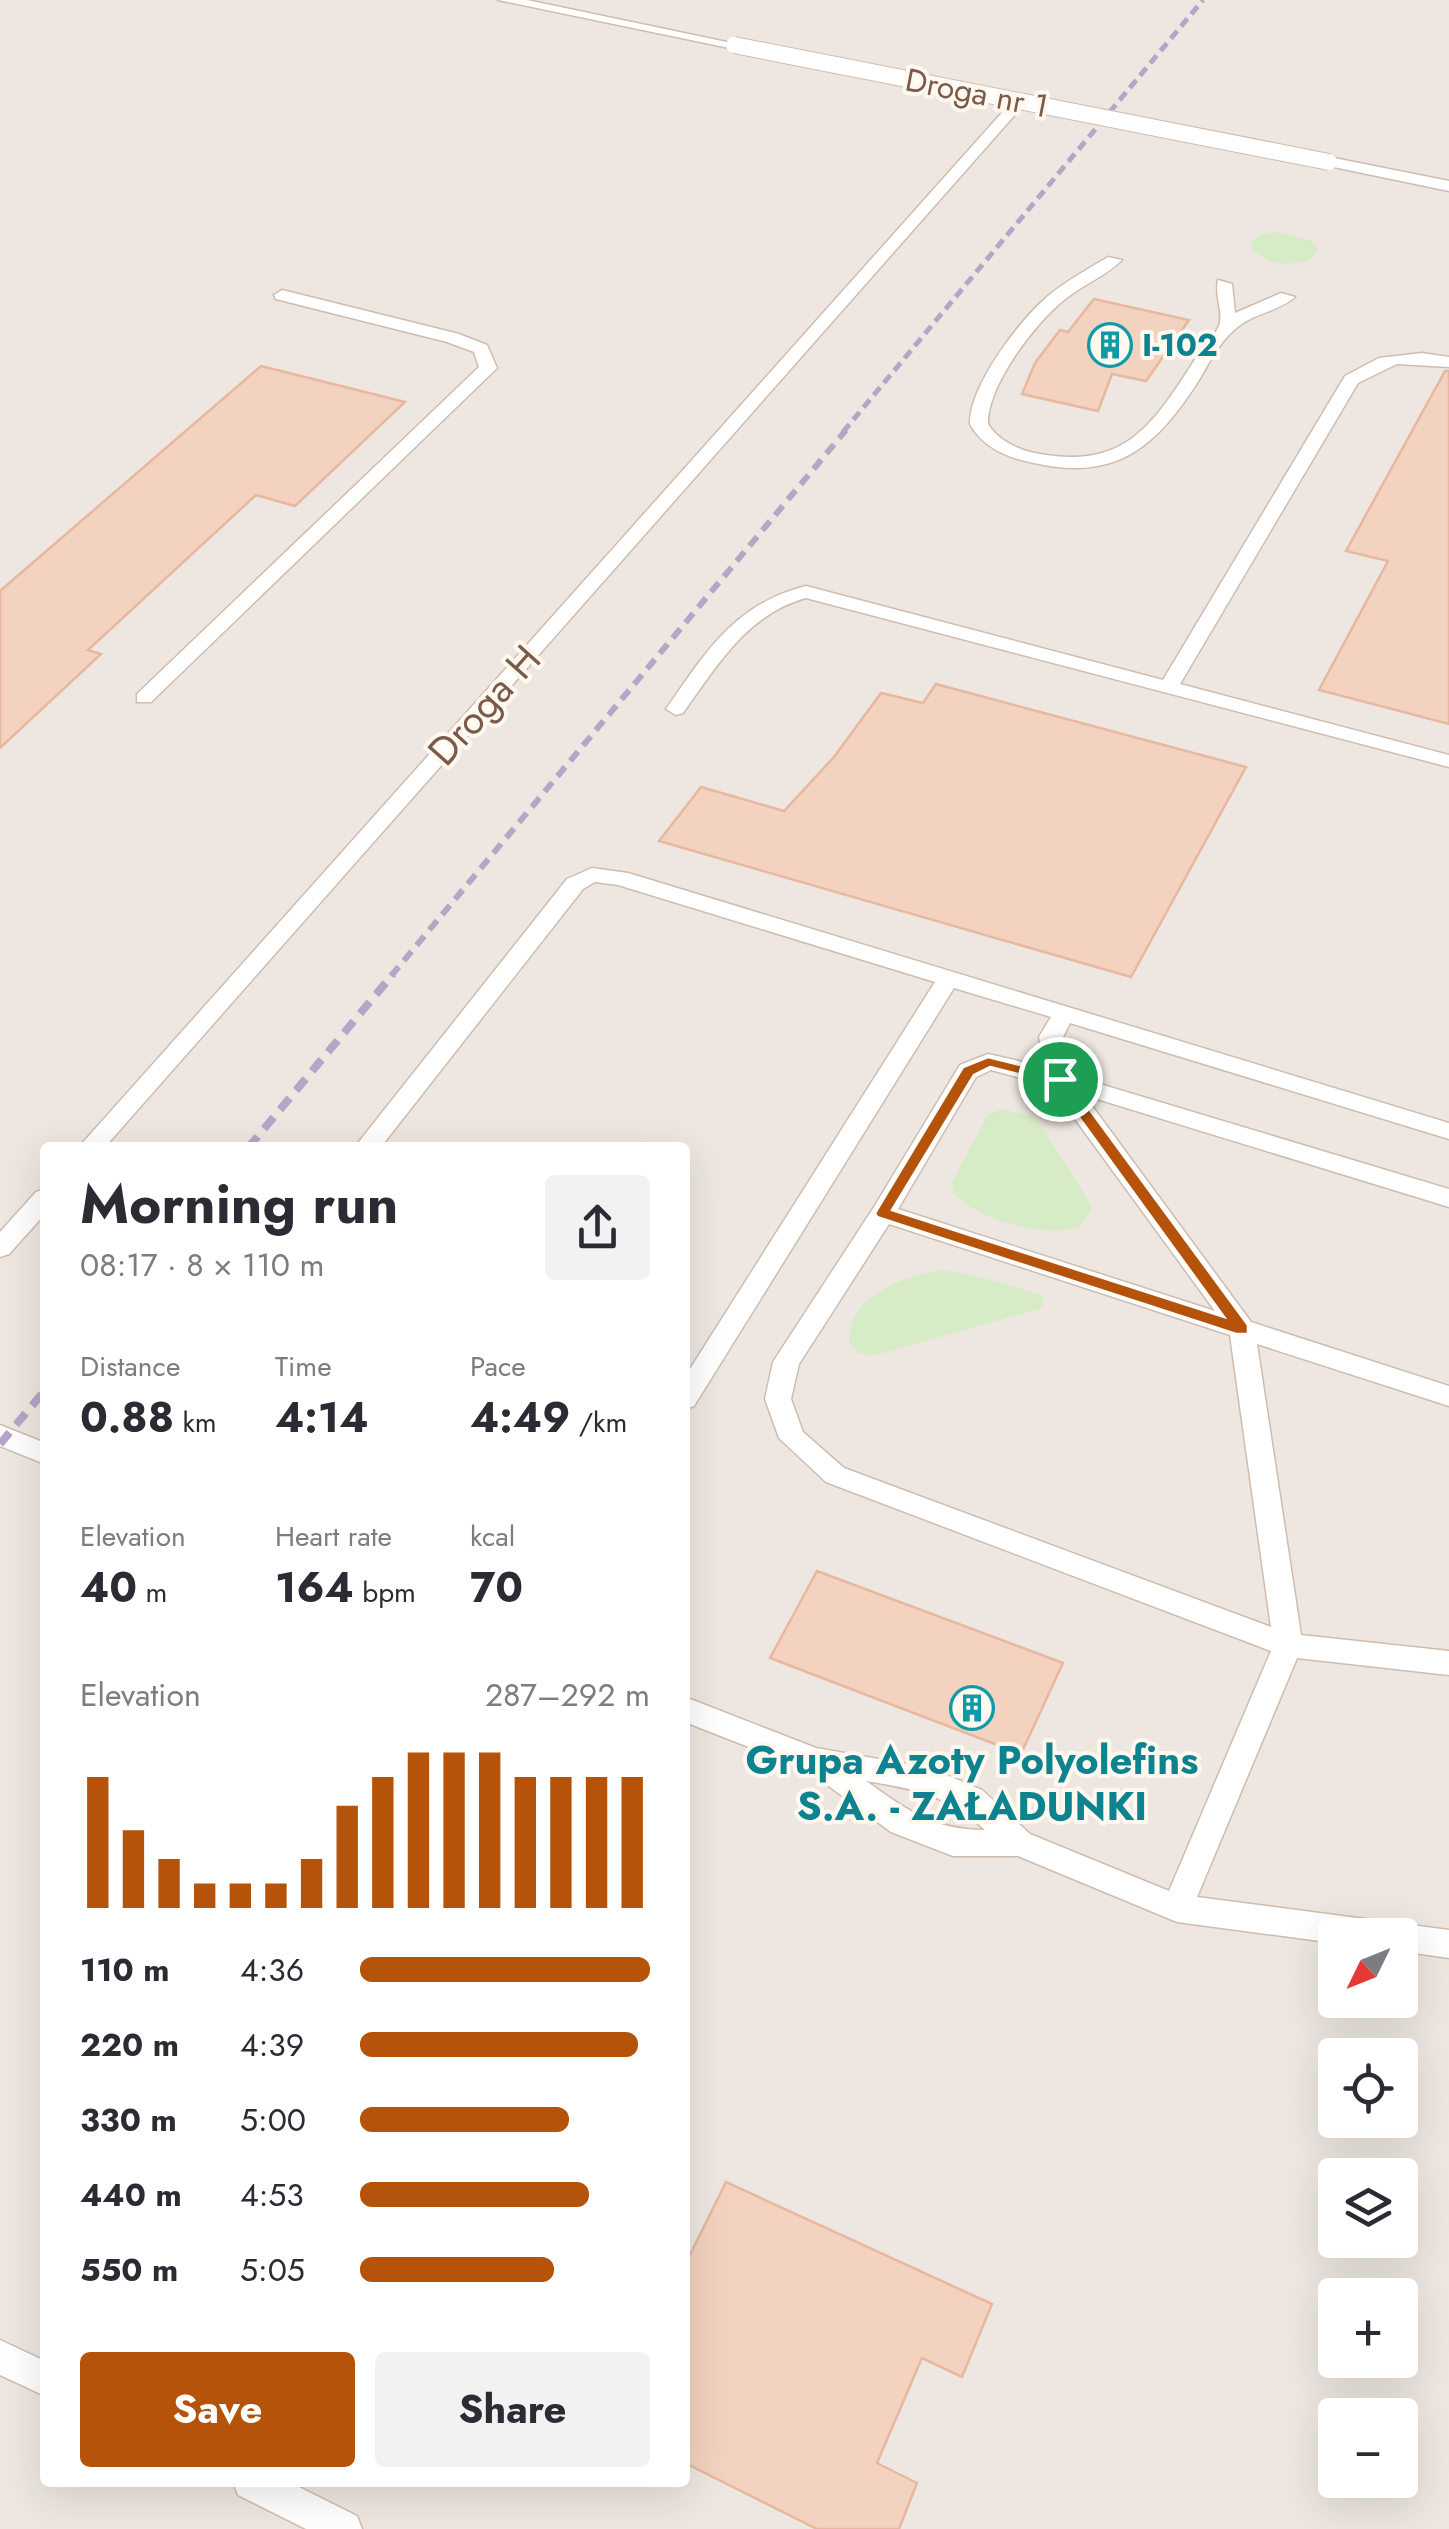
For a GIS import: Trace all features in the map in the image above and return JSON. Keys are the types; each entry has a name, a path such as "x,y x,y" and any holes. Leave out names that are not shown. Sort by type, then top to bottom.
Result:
{"lane":[{"name":"Droga nr 1","path":"505,0 1449,186"},
{"name":"Droga H","path":"95,1142 1020,101"},
{"path":"1114,260 1047,306 988,386 977,406 979,425 994,442 1018,454 1052,460 1089,462 1124,454 1147,438 1228,325 1287,297"},
{"path":"1224,284 1228,325"},
{"path":"144,698 488,368 481,349 454,338 282,296"},
{"path":"1168,688 1351,380 1370,364 1406,356 1449,362"},
{"path":"676,708 749,614 779,597 806,592 1449,760"},
{"path":"371,1142 575,884 592,875 620,878 1449,1131"},
{"path":"690,1391 948,979"},
{"path":"1064,1014 1051,1037 1060,1079 1242,1330 1288,1645 1176,1908"},
{"path":"1449,1198 1060,1079 988,1062 968,1071 883,1213 786,1362 778,1399 792,1438 835,1475 1288,1645 1449,1663"},
{"path":"0,1248 40,1204"},
{"path":"883,1213 1449,1396"},
{"path":"0,1435 40,1452"},
{"path":"690,1711 814,1760 920,1777 972,1799 1019,1843 1176,1908 1318,1927"},
{"path":"814,1760 902,1823 953,1843 1019,1843"},
{"path":"1418,1940 1449,1944"},
{"path":"0,2356 40,2376"},
{"path":"262,2487 344,2529"}],"shaded area":[{"path":"0,0 1449,0 1449,2529 0,2529"}],"green space":[{"path":"1280,232 1312,241 1318,249 1314,257 1298,263 1281,263 1265,259 1251,249 1252,241 1263,234"},
{"path":"1001,1109 1031,1116 1042,1127 1093,1208 1080,1227 1049,1230 1013,1224 978,1211 953,1192 952,1182 988,1115"},
{"path":"939,1270 1017,1287 1043,1296 1044,1303 1039,1309 872,1356 858,1353 849,1343 851,1326 867,1301 894,1284"}],"building":[{"name":"I-102","path":"1094,299 1189,320 1146,381 1112,374 1098,411 1022,394 1035,363 1060,330 1068,332"},
{"path":"261,366 405,402 295,506 256,495 88,650 101,654 0,748 0,591"},
{"path":"1445,371 1449,371 1449,724 1319,690 1388,561 1346,551"},
{"path":"936,684 1246,767 1131,977 659,841 701,787 784,811 834,757 881,693 923,703"},
{"name":"Grupa Azoty Polyolefins S.A. - ZAŁADUNKI","path":"817,1571 1063,1663 1021,1754 770,1658"},
{"path":"726,2182 992,2304 962,2377 922,2358 877,2463 917,2483 899,2529 817,2529 690,2466 690,2255"}],"railway":[{"path":"843,432 1203,0"},
{"path":"391,976 846,430"},
{"path":"253,1142 393,974"},
{"path":"0,1444 40,1396"}],"place":[{"name":"I-102","path":"1110,345"},
{"name":"Grupa Azoty Polyolefins S.A. - ZAŁADUNKI","path":"972,1708"}],"route":[{"path":"988,1062 1060,1079 1181,1246 1242,1330 883,1213 968,1071 988,1062"}]}
